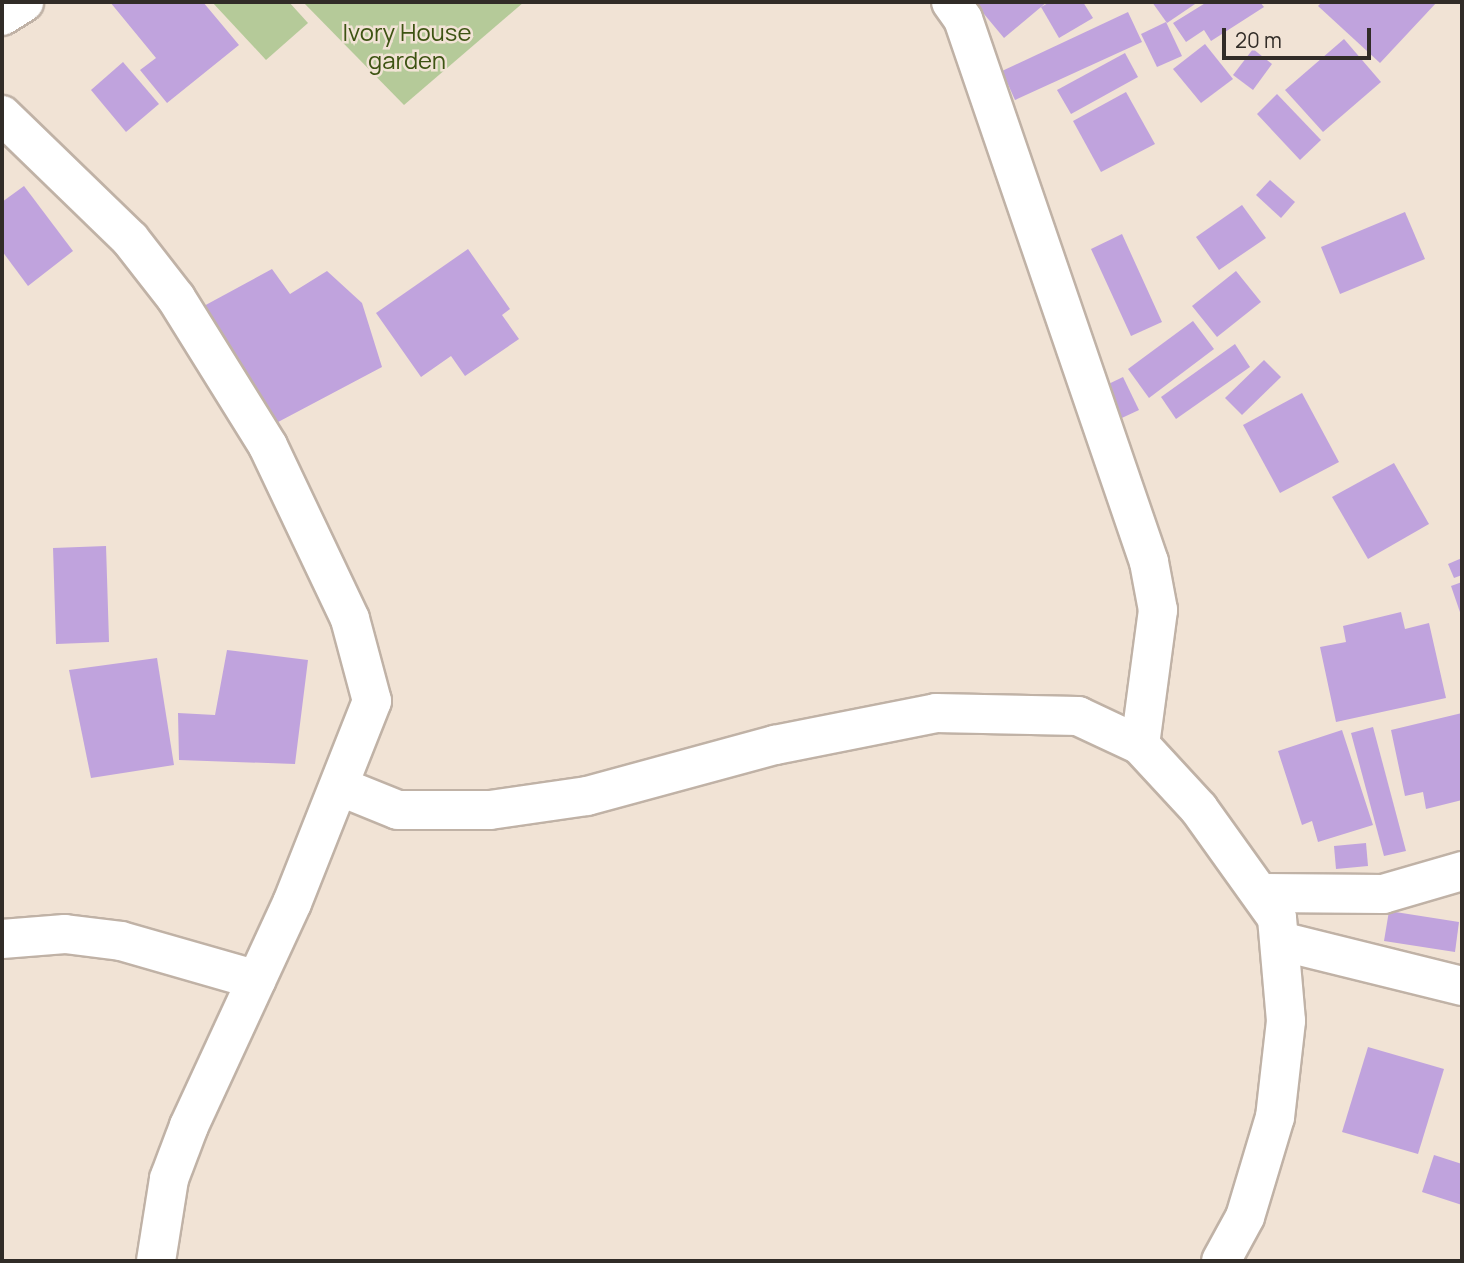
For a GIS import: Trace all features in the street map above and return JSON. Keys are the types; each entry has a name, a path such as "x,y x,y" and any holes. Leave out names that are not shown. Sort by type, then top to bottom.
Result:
{"street":[{"path":"2,16 24,2"},
{"path":"951,2 963,19 1149,562 1158,610 1140,745"},
{"path":"2,115 130,239 176,298 268,446 350,619 368,677 372,701 341,787 169,1179 156,1261"},
{"path":"341,787 398,810 490,810 587,796 775,745 936,713 1078,716 1140,745 1265,893 1280,941 1286,1021 1275,1117 1245,1217 1221,1261"},
{"path":"1265,893 1383,894 1462,871"},
{"path":"2,939 65,934 121,941 257,979"},
{"path":"1280,941 1462,986"}],"green space":[{"path":"212,2 289,2 308,23 266,60"},
{"name":"Ivory House garden","path":"303,2 524,2 404,105"}],"building":[{"path":"110,2 203,2 239,45 167,103 140,70 156,58"},
{"path":"974,2 1047,2 1004,38"},
{"path":"1050,2 1083,2 1093,18 1059,38 1041,7"},
{"path":"1152,2 1198,2 1167,23"},
{"path":"1207,2 1260,2 1264,7 1211,41 1204,30 1186,42 1173,23"},
{"path":"1322,2 1437,2 1380,63 1318,6"},
{"path":"1128,12 1142,42 1015,100 1002,71"},
{"path":"1166,22 1182,56 1157,67 1141,34"},
{"path":"1344,39 1381,82 1323,132 1285,90"},
{"path":"1205,44 1233,79 1201,103 1173,69"},
{"path":"1253,49 1272,64 1253,90 1233,75"},
{"path":"1125,53 1138,77 1071,114 1057,90"},
{"path":"123,62 159,104 126,132 91,90"},
{"path":"1126,92 1155,144 1101,172 1073,121"},
{"path":"1277,94 1321,140 1300,160 1257,114"},
{"path":"1270,180 1295,202 1281,218 1256,195"},
{"path":"24,186 73,251 28,286 2,251 2,202"},
{"path":"1242,205 1266,238 1219,270 1196,237"},
{"path":"1405,212 1425,259 1340,294 1321,247"},
{"path":"1122,234 1162,322 1131,336 1091,249"},
{"path":"468,249 510,309 502,315 519,339 465,376 451,356 421,377 376,313"},
{"path":"272,269 290,294 327,271 362,303 382,367 263,430 202,307"},
{"path":"1236,271 1261,302 1217,337 1192,306"},
{"path":"1193,321 1214,349 1149,398 1128,369"},
{"path":"1235,344 1250,367 1176,419 1161,397"},
{"path":"1264,360 1281,377 1242,415 1225,398"},
{"path":"1123,377 1139,410 1111,423 1096,390"},
{"path":"1302,393 1339,462 1280,493 1243,425"},
{"path":"1394,463 1429,524 1368,559 1332,497"},
{"path":"106,546 109,642 56,644 53,548"},
{"path":"1462,558 1462,575 1454,578 1448,564"},
{"path":"1462,582 1462,618 1451,586"},
{"path":"1401,612 1405,629 1429,623 1446,698 1336,722 1320,647 1346,642 1343,626"},
{"path":"227,650 308,660 295,764 179,760 178,713 215,715"},
{"path":"157,658 174,765 91,778 69,670"},
{"path":"1462,713 1462,800 1426,809 1423,792 1405,796 1391,730"},
{"path":"1373,727 1406,851 1384,856 1351,733"},
{"path":"1342,730 1373,825 1318,842 1312,821 1302,825 1278,751"},
{"path":"1366,843 1368,866 1336,869 1334,846"},
{"path":"1389,911 1459,922 1455,952 1384,941"},
{"path":"1368,1047 1444,1069 1418,1154 1342,1132"},
{"path":"1434,1155 1462,1164 1462,1205 1422,1192"}]}
